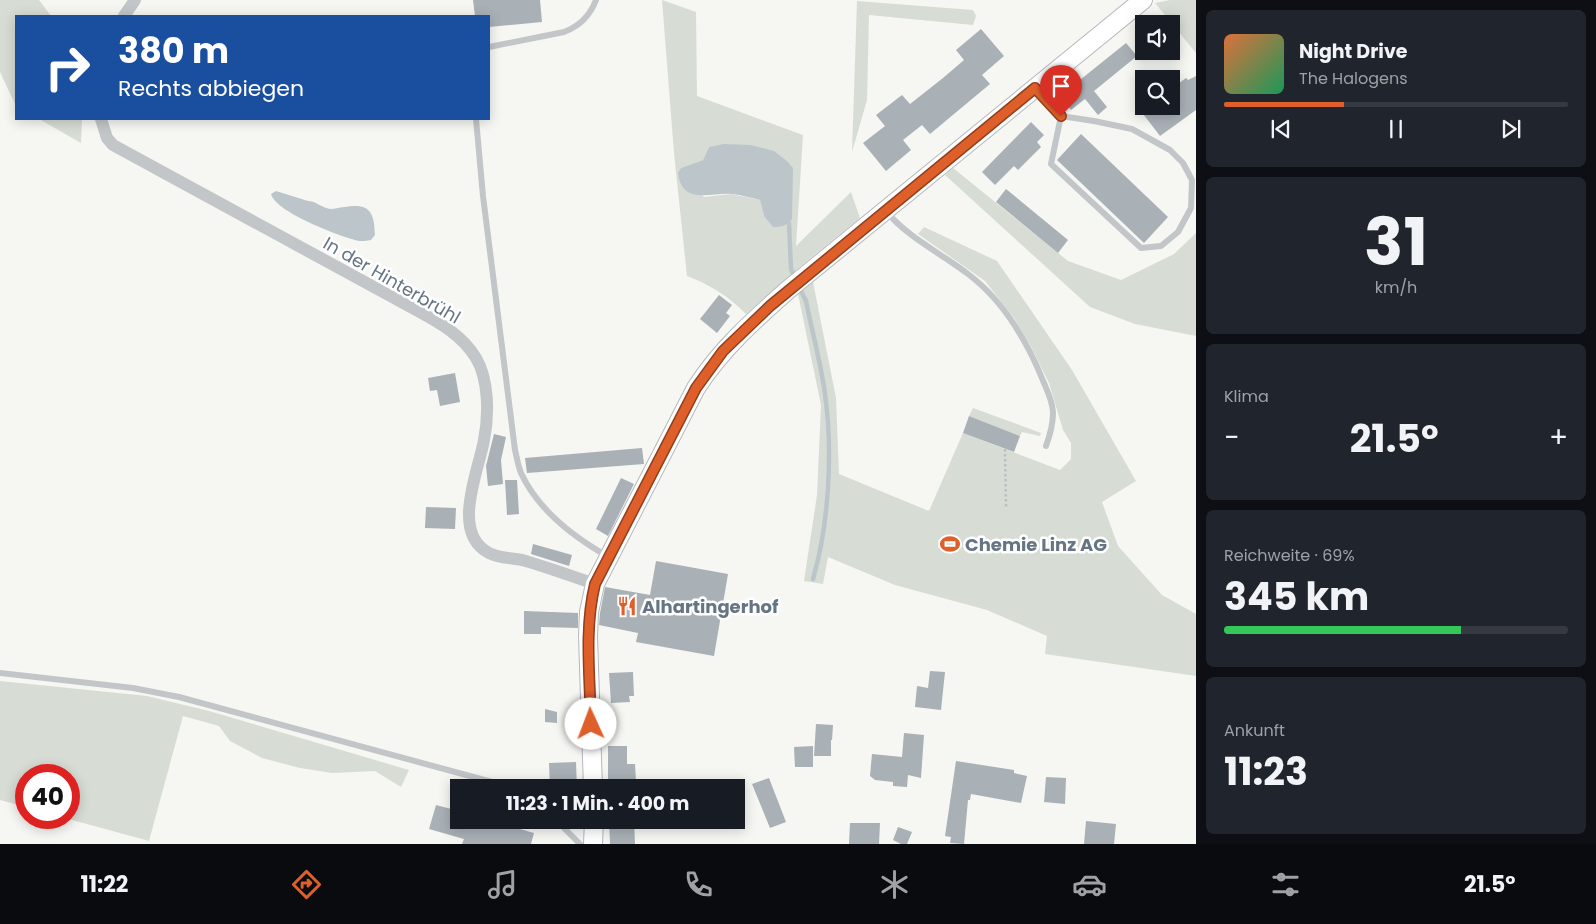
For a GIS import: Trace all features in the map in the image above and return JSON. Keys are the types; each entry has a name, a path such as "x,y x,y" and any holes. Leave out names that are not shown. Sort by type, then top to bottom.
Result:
{"street":[{"path":"125,15 134,0"},
{"path":"593,779 588,636 589,612 595,584 696,388 710,368 736,338 817,266 1144,0"},
{"name":"In der Hinterbrühl","path":"101,120 107,138 113,144 418,311 448,328 466,344 477,359 484,382 487,416 484,440 470,500 470,524 477,543 489,553 524,561 595,584"},
{"path":"593,844 594,829"}],"lane":[{"path":"490,47 564,32 575,28 585,20 596,0"},
{"path":"1035,88 1061,116 1132,130 1170,150 1183,163 1192,180 1191,208 1178,232 1161,246 1141,248 1051,164 1061,116"},
{"path":"476,120 483,196 514,441 520,471 531,491 556,520 583,542 608,557"},
{"path":"885,210 893,220 915,238 982,285 1006,314 1037,366 1047,390 1053,411 1052,428 1046,446"},
{"path":"0,673 133,688 179,697 481,779"},
{"path":"566,829 580,844"}],"path":[{"path":"1005,449 1006,507"}],"shaded area":[{"path":"0,0 39,0 50,15 15,15 15,104 0,72"},
{"path":"662,0 696,12 697,96 803,135 796,246 851,192 860,218 746,314 719,292 687,276 674,153","holes":["709,147 789,223 764,216 760,200 731,194 704,197 681,168 703,160"]},
{"path":"1170,0 1196,0 1196,53 1180,33 1180,15 1165,15 1155,3"},
{"path":"857,1 973,10 976,16 973,25 869,15 867,100 852,152"},
{"path":"41,120 82,120 81,143"},
{"path":"724,144 751,145 774,151 793,168 792,219 788,223 773,227 764,216 760,200 732,194 699,195 685,190 678,173 681,168 703,160 709,147"},
{"path":"953,168 1068,261 1121,280 1174,254 1196,233 1196,336 1135,324 1090,307 945,175"},
{"path":"276,191 314,202 330,209 353,206 365,208 372,215 375,235 371,240 359,241 310,223 296,216 275,201 271,194"},
{"path":"924,227 997,261 1072,370 1136,481 1102,502 1118,546 1162,595 1196,614 1196,676 1045,654 1047,636 987,610 895,585 828,557 823,584 804,581 817,495 821,405 798,294 813,282 836,398 839,474 929,511 963,433 1060,470 1071,459 1071,443 1063,430 1049,383 1014,318 985,281 918,234"},
{"path":"973,408 1041,433 1040,436 1022,432 1020,436 969,416"},
{"path":"0,681 147,696 209,711 409,770 401,787 375,771 332,773 300,768 262,758 230,741 219,726 183,716 149,841 80,822 80,764 15,764 15,804 0,800"}],"building":[{"path":"473,0 540,0 542,22 490,27 490,15 475,15"},
{"path":"981,29 1004,56 982,75 990,84 930,134 922,125 903,140 911,150 886,171 863,143 885,126 876,115 902,95 910,104 943,78 964,60 956,50"},
{"path":"1126,43 1135,54 1135,58 1094,91 1107,107 1098,115 1085,99 1071,110 1060,96"},
{"path":"1196,76 1196,110 1160,136 1144,115 1180,115 1180,82 1186,78 1188,80"},
{"path":"1031,122 1044,135 1037,142 1041,147 1018,170 1014,166 995,185 982,172"},
{"path":"1081,134 1168,217 1144,243 1057,160"},
{"path":"1006,189 1068,240 1058,253 996,202"},
{"path":"719,295 732,305 726,313 730,316 717,333 700,319"},
{"path":"455,373 460,402 440,406 437,390 430,391 428,378"},
{"path":"969,416 1020,436 1014,452 963,433"},
{"path":"494,434 506,437 501,460 503,484 488,486 486,466"},
{"path":"642,448 644,464 527,473 525,458"},
{"path":"621,478 634,484 608,536 596,529"},
{"path":"505,480 517,480 519,514 507,515"},
{"path":"426,507 456,508 455,529 425,528"},
{"path":"533,544 572,555 569,566 531,554"},
{"name":"Alhartingerhof","path":"656,561 728,574 714,656 636,642 638,633 599,625 605,587 650,595"},
{"path":"524,611 578,613 578,628 541,627 541,634 524,634"},
{"path":"930,671 945,672 941,710 915,707 917,686 928,688"},
{"path":"633,672 634,696 629,696 630,702 611,703 609,673"},
{"path":"545,709 557,712 557,723 545,722"},
{"path":"816,724 833,725 831,756 814,756"},
{"path":"904,733 924,735 921,778 908,775 907,787 893,786 893,782 875,780 870,776 872,754 902,757"},
{"path":"608,746 627,746 627,764 635,764 636,779 608,779"},
{"path":"813,746 813,767 795,767 794,747"},
{"path":"956,761 1014,770 1014,773 1027,776 1021,803 971,794 970,800 968,800 964,844 950,843 951,837 945,836"},
{"path":"576,762 577,779 550,779 549,763"},
{"path":"1046,777 1066,778 1065,804 1044,802"},
{"path":"769,778 786,822 770,828 752,784"},
{"path":"436,805 450,809 450,829 520,829 534,833 531,844 462,844 464,839 429,829"},
{"path":"1086,821 1116,824 1114,844 1084,844"},
{"path":"850,823 880,823 879,844 849,844"},
{"path":"898,827 912,832 907,844 901,844 893,840"},
{"path":"609,829 634,829 635,844 610,844"}],"waterway":[{"path":"789,223 791,269 795,278"},
{"path":"799,287 806,301 821,371 829,439 826,511 823,535 813,579"}],"place":[{"name":"Chemie Linz AG","path":"950,544"},
{"name":"Alhartingerhof","path":"627,606"}],"route":[{"path":"591,724 589,612 598,575 696,388 723,351 770,306 817,266 1035,88 1061,116"}]}
